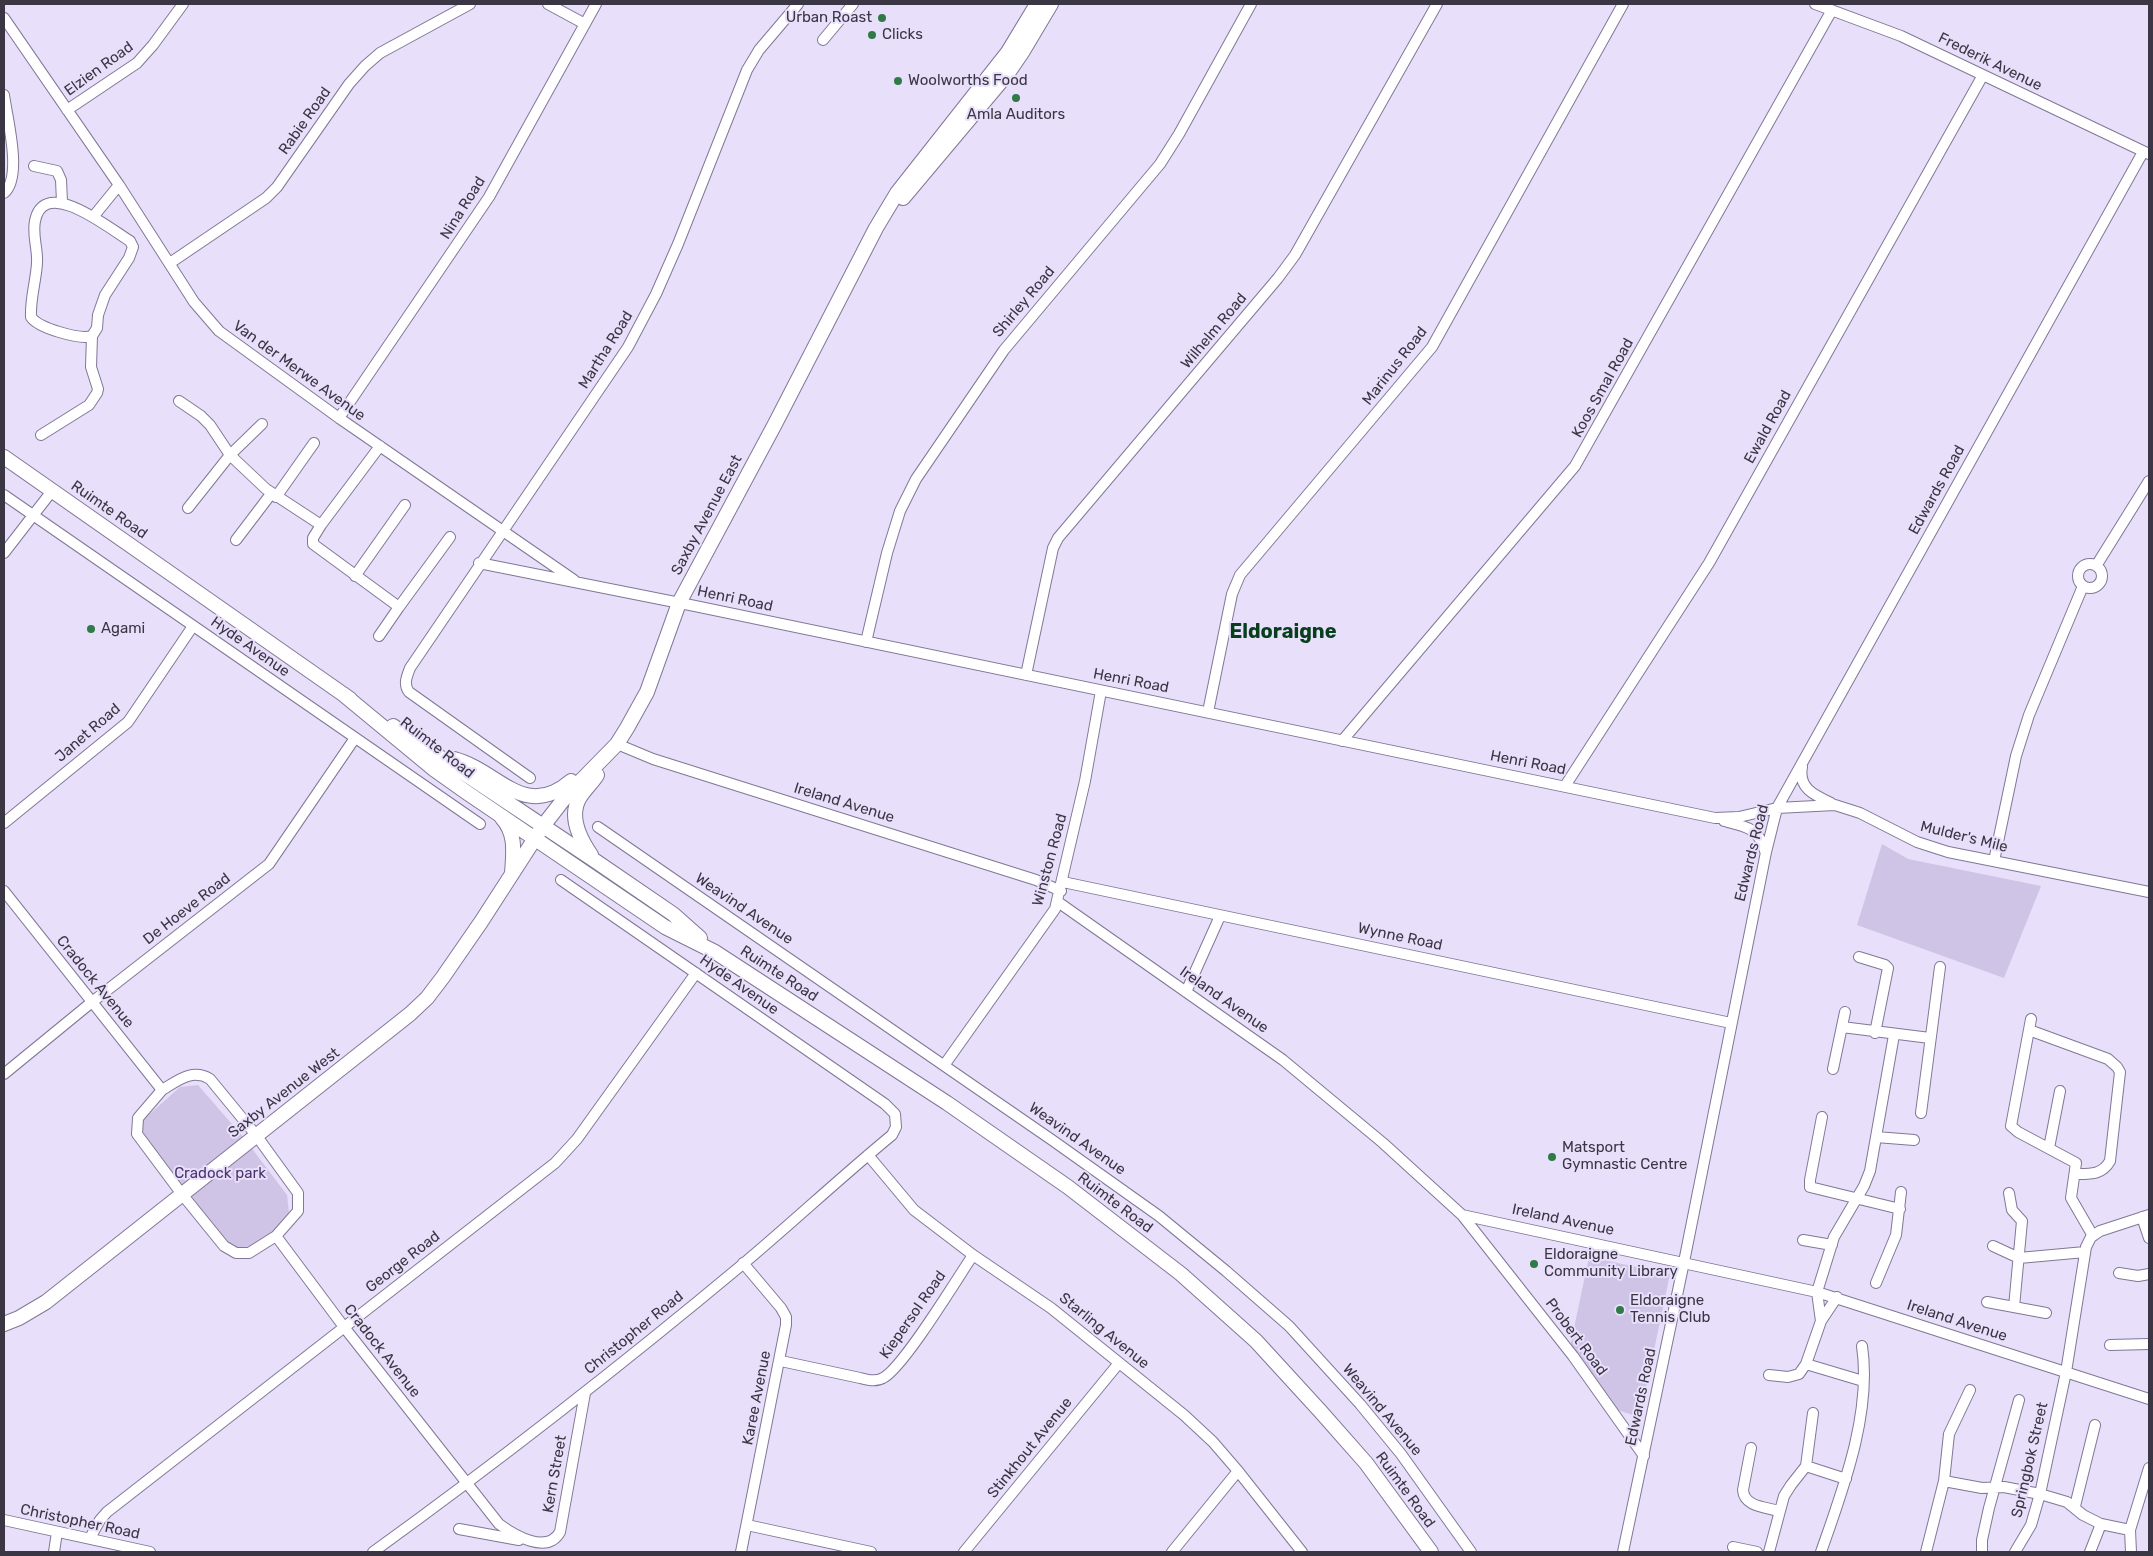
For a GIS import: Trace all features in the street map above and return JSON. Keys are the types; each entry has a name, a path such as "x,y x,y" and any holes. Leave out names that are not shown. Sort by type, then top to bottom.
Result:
{"main road":[{"name":"Saxby Avenue East","path":"535,838 567,795 615,746 638,712 679,603 775,424 876,228 901,187 1008,52 1037,4"},
{"name":"Saxby Avenue East","path":"889,208 899,203 995,88 1023,51 1051,4"},
{"name":"Ruimte Road","path":"4,457 343,694 443,758 672,914 716,952"},
{"name":"Ruimte Road","path":"343,694 435,770 666,927 716,952 979,1126 1068,1188 1181,1274 1256,1341 1321,1412 1366,1464 1430,1552"},
{"path":"443,758 456,759 520,793 537,798 557,792 615,746"},
{"path":"594,860 580,838 576,812 580,797 596,777 615,746"},
{"path":"490,806 505,822 513,839 512,875"},
{"name":"Saxby Avenue West","path":"4,1324 19,1318 46,1302 418,1006 448,969 535,838"}],"street":[{"name":"Elzien Road","path":"68,110 137,63 153,45 183,4"},
{"name":"Rabie Road","path":"170,263 266,198 277,187 349,84 380,53 470,4"},
{"path":"548,4 585,24"},
{"name":"Nina Road","path":"339,418 488,197 596,4"},
{"name":"Martha Road","path":"530,778 409,692 406,681 410,668 479,563 628,347 656,294 678,244 747,70 759,50 798,4"},
{"path":"823,40 853,4"},
{"name":"Shirley Road","path":"866,642 887,553 900,511 916,479 1004,350 1160,164 1179,134 1250,4"},
{"name":"Wilhelm Road","path":"1026,674 1053,548 1058,538 1278,278 1295,255 1437,4"},
{"name":"Marinus Road","path":"1208,712 1232,594 1240,575 1432,347 1623,4"},
{"name":"Frederik Avenue","path":"1815,4 1901,36 2146,153"},
{"name":"Koos Smal Road","path":"1342,741 1575,466 1832,10"},
{"name":"Van der Merwe Avenue","path":"4,18 119,186 194,302 219,331 339,418 577,582"},
{"name":"Ewald Road","path":"1565,786 1709,563 1983,76"},
{"path":"4,96 13,161 11,184 4,193"},
{"name":"Edwards Road","path":"1623,1552 1776,808 2146,153"},
{"path":"34,166 57,171 61,180 62,202"},
{"path":"93,217 119,186"},
{"path":"41,435 89,405 95,398 98,389 91,367 92,336 97,328 98,316 105,295 130,258 133,246 130,241 93,217 62,202 50,202 45,205 35,218 34,236 37,263 31,317 36,322 76,337 92,336"},
{"path":"179,401 201,416 210,425 230,455 273,495 321,525"},
{"path":"188,508 230,455 262,424"},
{"path":"236,540 314,443"},
{"path":"380,446 321,525 313,538 313,544 399,607"},
{"path":"2096,566 2149,481"},
{"path":"4,553 52,491"},
{"name":"Hyde Avenue","path":"4,495 480,824"},
{"path":"355,576 405,505"},
{"path":"378,636 450,537"},
{"name":"Henri Road","path":"479,563 1026,674 1715,818 1739,817 1776,808"},
{"path":"2084,566 2096,566 2102,576 2099,584 2092,588 2083,586 2078,578 2079,571 2084,566"},
{"path":"1994,861 2016,756 2030,715 2083,586"},
{"name":"Janet Road","path":"4,823 128,722 193,626"},
{"name":"Winston Road","path":"945,1064 1048,921 1058,902 1086,781 1101,691"},
{"name":"De Hoeve Road","path":"4,1074 92,1002 268,864 355,738"},
{"name":"Ireland Avenue","path":"615,746 1062,887"},
{"path":"1803,758 1800,776 1805,788 1835,805"},
{"name":"Mulder's Mile","path":"1776,808 1835,805 1860,813 1917,842 1948,852 2149,892"},
{"path":"1715,818 1753,830 1762,840 1766,852"},
{"name":"Weavind Avenue","path":"598,827 945,1064 1159,1216 1289,1326 1360,1404 1401,1454 1471,1552"},
{"name":"Hyde Avenue","path":"561,880 885,1104 895,1114 896,1119"},
{"name":"Wynne Road","path":"1062,887 1306,932 1731,1023"},
{"name":"Cradock Avenue","path":"4,892 162,1090"},
{"name":"Ireland Avenue","path":"1058,902 1283,1060 1383,1143 1462,1215 1817,1292 2149,1399"},
{"path":"1186,992 1220,916"},
{"path":"1858,957 1885,965 1888,968 1875,1033"},
{"path":"1921,1113 1940,967"},
{"name":"George Road","path":"90,1538 107,1512 547,1170 566,1153 696,973"},
{"path":"1833,1068 1845,1012"},
{"path":"2031,1019 2011,1126 2018,1132 2076,1163 2076,1174 2070,1198 2093,1236 2100,1231 2146,1216 2149,1238"},
{"path":"1842,1028 1930,1038"},
{"path":"2028,1030 2108,1059 2120,1072 2110,1161 2103,1170 2097,1173 2076,1174"},
{"path":"1821,1321 1817,1292 1838,1229 1857,1198 1870,1170 1894,1035"},
{"path":"203,1075 210,1079 256,1135 295,1187 300,1198 298,1212 276,1236 249,1253 236,1253 224,1246 181,1194 137,1134 138,1118 162,1090 186,1076 203,1075"},
{"path":"2049,1148 2060,1091"},
{"path":"1822,1117 1810,1187 1900,1210"},
{"name":"Christopher Road","path":"373,1552 585,1393 743,1263 892,1135 896,1127 896,1119"},
{"path":"1876,1137 1914,1140"},
{"name":"Starling Avenue","path":"868,1155 914,1210 973,1255 1051,1308 1184,1415 1213,1442 1238,1471 1302,1552"},
{"path":"1876,1283 1896,1235 1901,1192"},
{"path":"2009,1193 2011,1208 2022,1222 2014,1307"},
{"name":"Probert Road","path":"1462,1215 1573,1356 1644,1456"},
{"name":"Cradock Avenue","path":"276,1236 344,1327 467,1482"},
{"name":"Springbok Street","path":"2015,1552 2031,1525 2040,1494 2066,1372 2086,1252 2093,1236"},
{"path":"1803,1240 1832,1246"},
{"path":"1993,1246 2019,1258 2086,1252"},
{"name":"Kiepersol Road","path":"780,1361 860,1378 874,1380 882,1378 899,1364 973,1255"},
{"name":"Karee Avenue","path":"741,1552 786,1330 786,1317 743,1263"},
{"path":"2119,1273 2138,1276 2149,1274"},
{"path":"1769,1375 1795,1376 1799,1374 1806,1364 1821,1321 1837,1298"},
{"path":"1987,1302 2046,1313"},
{"path":"2110,1345 2149,1344"},
{"path":"1821,1552 1846,1479 1858,1431 1863,1381 1862,1346"},
{"name":"Stinkhout Avenue","path":"964,1552 1119,1363"},
{"path":"1806,1364 1863,1381"},
{"path":"1926,1552 1944,1481 1950,1434 1970,1390"},
{"name":"Kern Street","path":"459,1529 506,1539 535,1542 547,1542 557,1537 562,1527 585,1393"},
{"path":"1982,1552 1982,1540 1994,1488 2019,1400"},
{"path":"1768,1552 1787,1490 1806,1466 1813,1413"},
{"path":"2075,1506 2095,1425"},
{"path":"1751,1448 1743,1490 1744,1497 1749,1502 1779,1511"},
{"path":"1806,1466 1846,1479"},
{"path":"2132,1552 2130,1530 2149,1468"},
{"path":"1172,1552 1238,1471"},
{"path":"1944,1481 1982,1488 2004,1487 2040,1494 2067,1502 2075,1506 2083,1515 2101,1524 2130,1530"},
{"path":"467,1482 499,1524 516,1536 535,1542"},
{"name":"Christopher Road","path":"4,1520 150,1552"},
{"path":"2090,1552 2101,1524"},
{"path":"747,1525 871,1552"},
{"path":"54,1552 57,1532"},
{"path":"1733,1547 1757,1552"}],"green space":[{"path":"1882,844 1908,859 2041,886 2004,978 1857,925"},
{"name":"Cradock park","path":"198,1085 244,1138 287,1195 289,1213 269,1235 253,1245 235,1247 224,1244 142,1138 143,1120 180,1087"},
{"name":"Eldoraigne Tennis Club","path":"1589,1257 1670,1274 1640,1417 1617,1410 1570,1347"}],"place":[{"name":"Urban Roast","path":"882,18"},
{"name":"Clicks","path":"872,35"},
{"name":"Woolworths Food","path":"898,81"},
{"name":"Amla Auditors","path":"1016,98"},
{"name":"Agami","path":"91,629"},
{"name":"Matsport Gymnastic Centre","path":"1552,1157"},
{"name":"Eldoraigne Community Library","path":"1534,1264"},
{"name":"Eldoraigne Tennis Club","path":"1620,1310"}],"district":[{"name":"Eldoraigne","path":"1283,632"}]}
